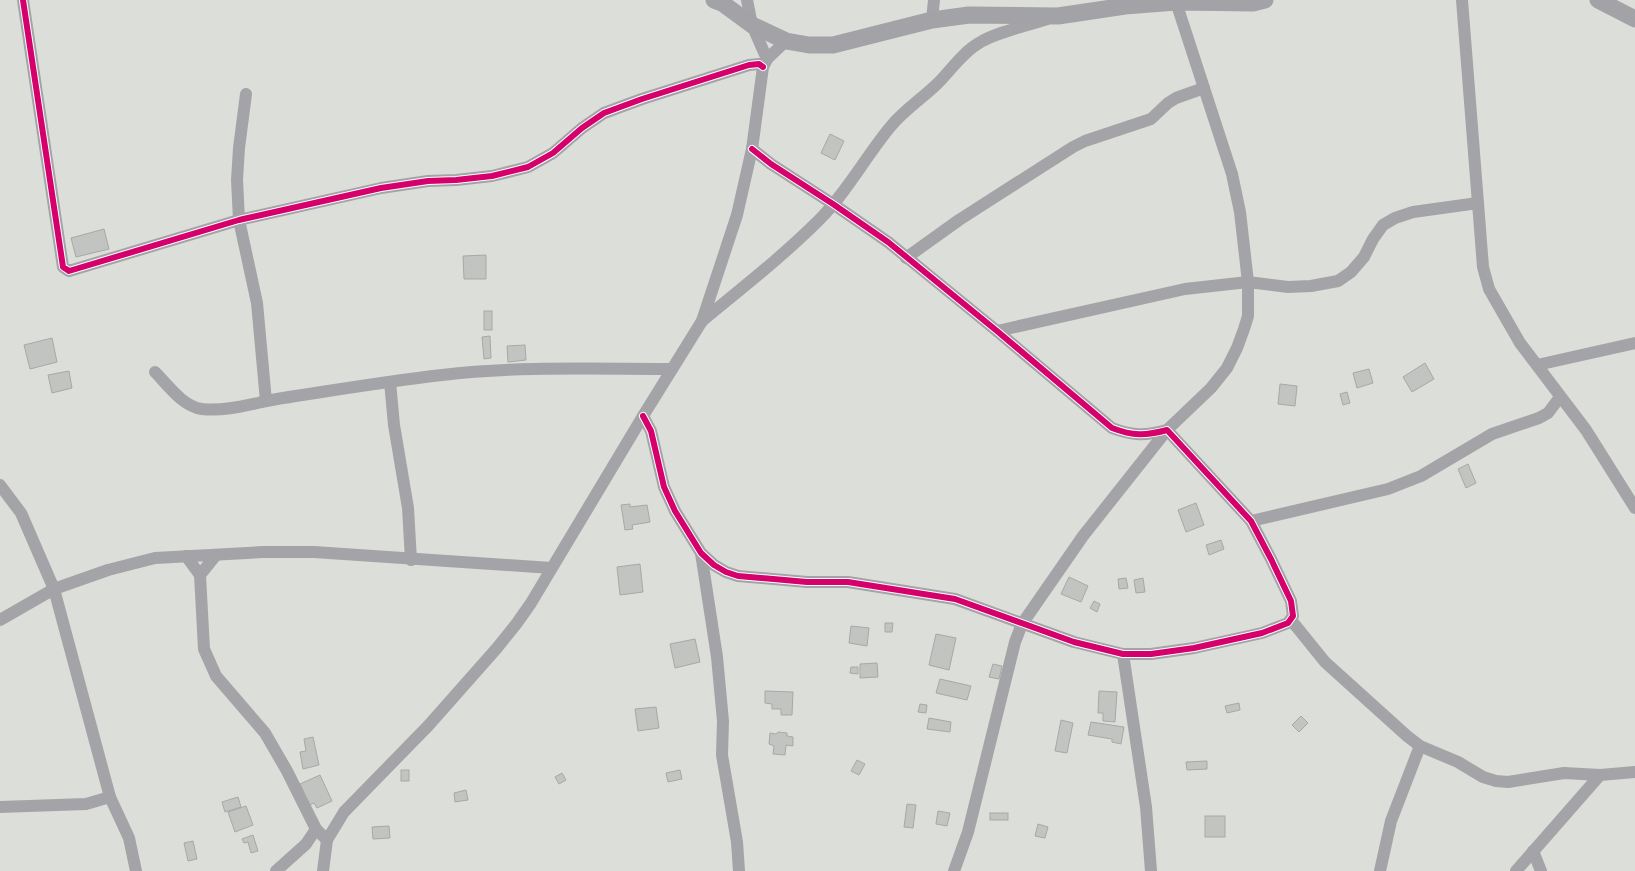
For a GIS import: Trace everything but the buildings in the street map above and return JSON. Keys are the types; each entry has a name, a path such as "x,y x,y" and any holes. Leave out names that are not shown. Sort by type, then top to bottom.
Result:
{"street":[{"path":"23,0 65,270 74,271 239,220 381,188 428,181 492,176 528,167 553,153 582,128 604,114 642,99 749,65 765,63 786,41"},
{"path":"323,871 327,840 344,812 428,726 517,623 702,321 737,215 752,149 765,63 752,25 747,0"},
{"path":"932,20 934,0"},
{"path":"702,321 785,251 820,219 833,204 891,126 907,109 931,90 968,50 980,42 1058,16 1125,6 1176,2 1253,3 1265,0"},
{"path":"1462,0 1483,267 1489,289 1520,343 1586,430 1635,508"},
{"path":"1598,0 1635,19"},
{"path":"720,1 752,25 786,41 809,46 833,46 932,20 969,15 1058,16"},
{"path":"954,871 968,832 1015,642 1022,624 1083,536 1167,430 1210,388 1230,361 1237,348 1248,316 1248,282 1240,212 1232,174 1176,2"},
{"path":"906,258 959,220 1073,147 1085,141 1151,119 1168,103 1176,98 1204,88"},
{"path":"246,94 239,148 237,180 239,220 257,303 266,401"},
{"path":"752,149 771,164 833,204 906,258 997,331 1112,428 1126,433 1141,435 1167,430"},
{"path":"997,331 1185,289 1248,282 1288,287 1311,286 1338,281 1351,272 1364,257 1373,239 1383,225 1395,218 1413,212 1478,202"},
{"path":"1537,365 1635,343"},
{"path":"155,372 178,396 191,406 202,409 226,408 442,375 511,369 672,369"},
{"path":"390,382 394,425 408,508 411,560"},
{"path":"1252,521 1388,489 1421,476 1492,434 1539,418 1548,413 1560,397"},
{"path":"643,416 654,443 664,487 675,511 701,553 714,564 738,576 807,582 848,582 955,599 1074,642 1123,654 1151,654 1194,648 1262,633 1292,620"},
{"path":"1167,430 1252,521 1272,558 1291,601 1293,612 1292,620 1325,662 1420,746 1496,781 1508,782 1564,773 1600,774 1635,772"},
{"path":"0,486 21,513 54,589 110,797 129,838 136,871"},
{"path":"0,620 54,589 108,570 155,558 263,552 314,552 411,560 551,568"},
{"path":"701,553 717,657 723,721 722,755 737,842 739,871"},
{"path":"200,575 216,555"},
{"path":"186,556 200,575 204,649 216,676 265,734 287,771 316,829 327,840"},
{"path":"705,582 724,570"},
{"path":"1123,654 1146,807 1151,871"},
{"path":"1380,871 1391,821 1420,746"},
{"path":"1516,871 1600,774"},
{"path":"0,807 86,804 110,797"},
{"path":"276,871 306,844 316,829"},
{"path":"1533,851 1541,871"}],"cycle path":[{"path":"23,0 63,267 69,271 239,220 381,188 428,181 492,176 528,167 553,153 582,128 604,113 642,99 749,65 759,64 763,67"},
{"path":"643,416 651,431 664,487 675,511 701,553 714,565 726,572 738,576 807,582 848,582 955,599 1074,642 1123,654 1151,654 1194,648 1262,633 1288,623 1293,616 1291,601 1251,521 1167,430 1145,434 1133,434 1112,428 888,242 771,164 752,149"}]}
